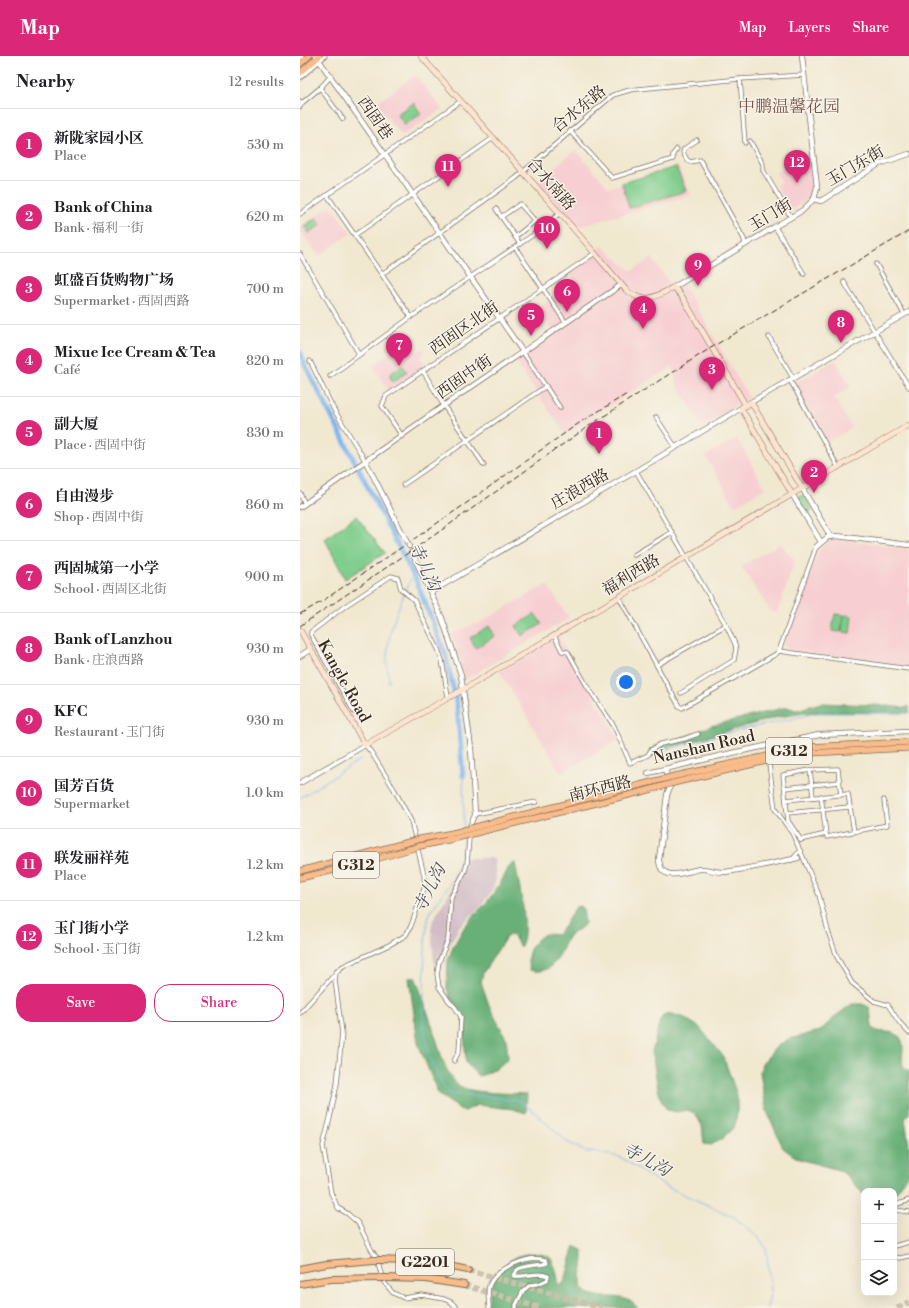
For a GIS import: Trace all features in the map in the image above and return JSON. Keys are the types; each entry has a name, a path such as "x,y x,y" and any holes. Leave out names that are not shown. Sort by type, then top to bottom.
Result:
{"highway":[{"name":"G2201","path":"300,1269 326,1264 381,1260 428,1262 468,1270"},
{"name":"G2201","path":"300,1284 331,1279 382,1278 426,1279 464,1285"}],"main road":[{"path":"300,64 309,56"},
{"name":"合水南路","path":"421,56 595,253 621,285 633,296 645,299 658,296 674,287"},
{"path":"300,73 318,57"},
{"path":"674,287 683,298 792,494"},
{"path":"743,407 751,402 802,488"},
{"name":"福利西路","path":"365,745 619,597 909,425"},
{"name":"Kangle Road","path":"300,630 365,745"},
{"name":"南环西路","path":"300,878 356,865 487,827 547,812 649,790 672,780 808,747 909,742"},
{"name":"南环西路","path":"547,812 648,783 672,780 810,753 909,748"},
{"name":"南环西路","path":"300,871 420,839 453,836"}],"street":[{"path":"300,78 318,57 325,56"},
{"name":"玉门街","path":"674,287 791,217 808,206 814,199 817,192 817,187 802,56"},
{"name":"西固巷","path":"318,57 523,352 560,408"},
{"name":"合水东路","path":"440,233 523,172 608,98 624,91 740,79 804,75"},
{"path":"301,104 320,88 331,76"},
{"path":"740,79 745,143"},
{"path":"320,88 343,119"},
{"path":"300,214 461,101"},
{"path":"800,106 807,105"},
{"path":"784,108 792,107"},
{"path":"570,132 612,178 673,159 676,149"},
{"path":"355,235 493,138"},
{"path":"697,140 684,149 683,152 687,160 690,162 700,160 744,239 745,245"},
{"path":"750,141 763,164 763,170 791,217"},
{"name":"玉门东街","path":"814,199 821,201 879,164 909,154"},
{"path":"327,195 411,317"},
{"path":"501,217 520,204 535,221 515,237"},
{"path":"496,209 520,244"},
{"path":"330,376 411,317 515,248 560,214"},
{"path":"775,227 804,274"},
{"path":"382,274 440,233"},
{"path":"515,248 566,322"},
{"name":"西固区北街","path":"402,436 382,406 386,396 595,253"},
{"path":"300,254 359,354"},
{"path":"751,402 907,313 876,264"},
{"path":"844,282 909,387"},
{"name":"西固中街","path":"300,507 621,285"},
{"path":"769,336 838,467"},
{"path":"310,361 330,402 365,463 409,546"},
{"path":"423,371 444,406 484,465"},
{"path":"403,485 546,386"},
{"name":"庄浪西路","path":"431,592 743,407"},
{"path":"656,417 676,448"},
{"path":"636,471 726,625 736,649 734,660 680,693"},
{"path":"802,488 831,537"},
{"path":"300,493 305,504"},
{"path":"792,494 821,542"},
{"path":"634,555 672,532"},
{"path":"619,597 679,706 684,707 776,654 779,650 816,547 821,542 837,536 909,545"},
{"path":"412,552 431,592 453,647 462,689 473,763 476,814 470,826 467,864 451,897 448,939 439,962 437,974 439,987 461,1017 459,1051 454,1061"},
{"path":"354,712 311,632 345,606 389,576 398,578 403,592 414,600 440,654 449,697"},
{"path":"657,665 726,625"},
{"path":"554,635 562,651 568,652 587,686 614,726 630,763 648,755 651,750 661,744 698,734"},
{"path":"300,656 311,650"},
{"path":"779,650 909,669"},
{"name":"Nanshan Road","path":"648,773 732,753 819,735 909,731"},
{"path":"300,783 365,745 390,783 411,821 424,875 425,886 411,926 406,935 343,966 300,1013"},
{"path":"764,752 766,746"},
{"path":"769,764 775,809 792,833 819,895 828,931 837,957 852,983 874,1001 888,1005 899,1022 909,1033"},
{"path":"801,840 788,821 783,775 810,770 838,769 841,794"},
{"path":"663,770 670,786 660,860 661,867 665,872 674,875 702,869 723,873 798,858"},
{"path":"810,770 813,797"},
{"path":"785,788 839,782"},
{"path":"786,800 848,794 854,832"},
{"path":"821,796 826,834"},
{"path":"796,841 826,834 827,837 854,832 887,824 884,800"},
{"path":"476,814 536,802"},
{"path":"788,813 849,807"},
{"path":"792,860 800,850"},
{"path":"336,972 335,980 342,1033 337,1084 322,1146 330,1192 338,1208 358,1223 377,1258 383,1281 392,1293 404,1298 422,1295 444,1299 451,1302 457,1308"},
{"path":"897,1204 904,1203 909,1200"},
{"path":"897,1210 909,1212"},
{"path":"897,1245 909,1242"},
{"path":"897,1258 909,1256"},
{"path":"489,1308 488,1292 490,1285 500,1272 513,1264 528,1258 541,1258 546,1260 547,1263 539,1266 526,1267 518,1270 514,1276 520,1277 530,1274 548,1276 547,1280 538,1284 530,1285 523,1291 516,1308"}],"shaded area":[{"path":"415,75 442,109 402,136 377,103"},
{"path":"575,150 609,188 678,166 691,195 578,227 538,182"},
{"path":"802,157 809,157 813,187 807,200 791,210 776,185 782,182 776,172"},
{"path":"331,205 351,233 319,256 300,230 300,227"},
{"path":"602,246 631,271 652,258 670,284 683,284 749,398 702,427 676,382 673,366 565,434 516,362 555,334 537,308 560,293 569,304 585,294 568,271"},
{"path":"409,340 416,351 422,348 425,353 420,357 426,366 389,391 372,365"},
{"path":"835,360 851,387 834,397 852,428 827,442 793,385"},
{"path":"737,438 765,488 735,506 706,456"},
{"path":"833,538 909,549 909,667 789,650 783,644 819,549"},
{"path":"780,544 795,560 777,613 771,612 741,566"},
{"path":"547,585 569,618 466,679 452,634 474,624 477,625"},
{"path":"558,637 612,726 618,740 561,773 500,672"},
{"path":"464,858 494,858 496,880 492,890 481,906 459,927 442,960 442,965 434,963 431,929 433,920 463,870"}],"green space":[{"path":"414,103 421,114 405,125 397,114"},
{"path":"676,167 686,191 629,208 622,183"},
{"path":"316,218 321,225 309,233 304,226"},
{"path":"402,365 407,372 393,382 389,375"},
{"path":"804,494 813,510 806,514 796,499"},
{"path":"356,516 385,553 345,579 325,539"},
{"path":"535,614 542,624 522,636 516,626"},
{"path":"835,614 843,615 841,632 832,631"},
{"path":"844,615 852,616 850,633 842,632"},
{"path":"489,626 495,636 476,648 470,638"},
{"path":"821,703 875,705 905,708 909,706 909,713 813,712 778,717 662,749 652,758 649,756 650,751 655,746 679,739 711,726 787,707 796,710"},
{"path":"515,863 523,906 523,940 520,947 514,936 510,935 506,937 483,973 481,982 490,1008 506,1038 508,1057 495,1069 478,1076 466,1063 463,1017 450,997 447,988 448,960 453,947 465,926 487,902 501,882 510,865"},
{"path":"580,906 583,909 585,923 568,937 554,963 544,970 530,970 528,957 530,949 535,942 544,934 556,935 559,933 576,907"},
{"path":"415,977 443,1061 450,1075 460,1086 466,1089 492,1093 527,1094 526,1113 513,1109 477,1105 465,1111 461,1110 438,1094 418,1043 409,978"},
{"path":"852,1004 862,1004 869,1007 873,1029 880,1032 895,1034 903,1043 902,1062 905,1069 909,1071 909,1114 905,1119 909,1146 909,1174 897,1191 897,1188 861,1188 861,1192 846,1175 839,1170 802,1160 794,1156 783,1148 766,1109 760,1072 762,1064 777,1046 789,1039 820,1031 837,1015"},
{"path":"667,1014 681,1016 699,1027 723,1056 737,1095 737,1114 733,1128 723,1138 711,1145 704,1144 702,1126 695,1113 686,1110 677,1112 667,1110 662,1102 658,1089 652,1052 660,1020"},
{"path":"575,1246 583,1251 581,1279 582,1289 593,1295 617,1297 628,1300 638,1308 487,1308 493,1281 508,1262 514,1258 527,1254 534,1253 548,1256 554,1266 559,1286 563,1284 565,1279"}],"waterway":[{"name":"寺儿沟","path":"300,352 305,365 416,580 446,656 457,706 463,776"},
{"path":"406,591 413,573"},
{"path":"389,683 387,664 388,646 394,619 404,594"},
{"path":"656,754 665,750 722,734 818,713 909,713"},
{"path":"300,798 361,759"},
{"name":"寺儿沟","path":"463,776 464,828"},
{"name":"寺儿沟","path":"463,840 461,857 453,879 431,911 428,919 425,951 423,1024 432,1062 445,1088 451,1094 485,1096 509,1100 515,1099 533,1111 567,1142 586,1152 595,1152 620,1157 663,1185 734,1217 758,1236 766,1248 771,1290 767,1308"}],"tunnel":[{"path":"468,1270 602,1308"},
{"path":"464,1285 540,1308"},
{"path":"897,1308 909,1302"}],"railway":[{"path":"300,626 436,534 586,428 638,394 717,344 909,231"},
{"path":"300,614 321,602 461,507 582,421 627,394"}],"place":[{"name":"玉门街小学","path":"797,183"},
{"name":"联发丽祥苑","path":"448,187"},
{"name":"国芳百货","path":"547,249"},
{"name":"KFC","path":"698,286"},
{"name":"自由漫步","path":"567,312"},
{"name":"Mixue Ice Cream & Tea","path":"643,329"},
{"name":"副大厦","path":"531,336"},
{"name":"Bank of Lanzhou","path":"841,343"},
{"name":"西固城第一小学","path":"399,366"},
{"name":"虹盛百货购物广场","path":"712,390"},
{"name":"新陇家园小区","path":"599,454"},
{"name":"Bank of China","path":"814,493"}],"district":[{"name":"中鹏温馨花园","path":"789,107"}]}
